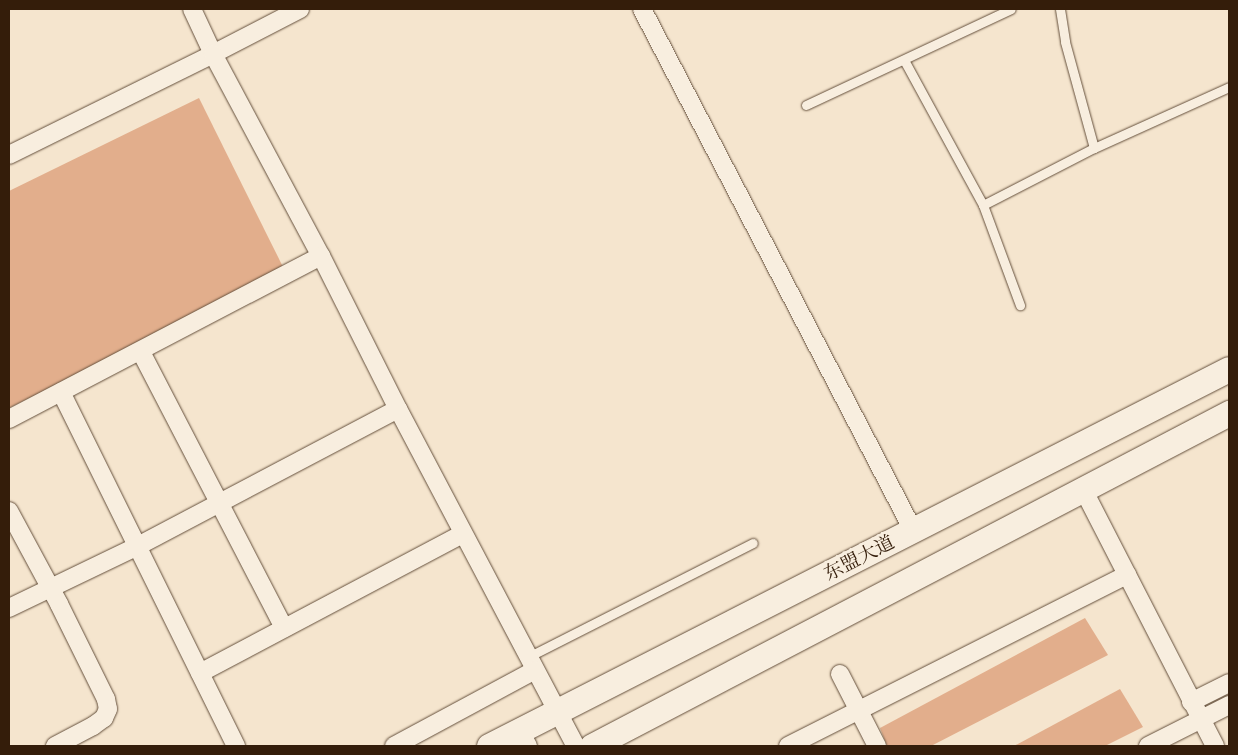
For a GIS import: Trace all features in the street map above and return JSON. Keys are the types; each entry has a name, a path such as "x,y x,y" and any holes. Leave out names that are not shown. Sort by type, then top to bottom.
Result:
{"main road":[{"name":"东盟大道","path":"489,746 524,738 558,711 1229,369"},
{"path":"592,746 1229,413"}],"street":[{"path":"192,9 213,54 321,256 398,409 576,746"},
{"path":"9,155 300,9"},
{"path":"642,9 913,530"},
{"path":"9,419 141,352 321,256"},
{"path":"141,352 284,628"},
{"path":"61,392 236,746"},
{"path":"9,608 136,547 398,409"},
{"path":"1083,489 1215,746"},
{"path":"9,511 50,588 106,700 108,709 104,718 93,726 55,746"},
{"path":"200,673 464,534"},
{"path":"788,746 1128,574"},
{"path":"394,746 531,664"},
{"path":"840,674 877,746"},
{"path":"1191,702 1229,683"},
{"path":"1148,746 1229,705"}],"lane":[{"path":"806,105 1010,9"},
{"path":"1060,9 1064,42 1094,148"},
{"path":"904,60 983,205 1020,305"},
{"path":"983,205 1094,148 1229,87"},
{"path":"531,664 753,543"}],"building":[{"path":"199,98 286,273 9,408 9,191"},
{"path":"1085,618 1108,655 931,746 887,746 880,728"},
{"path":"1120,689 1143,727 1105,746 1014,746"}]}
